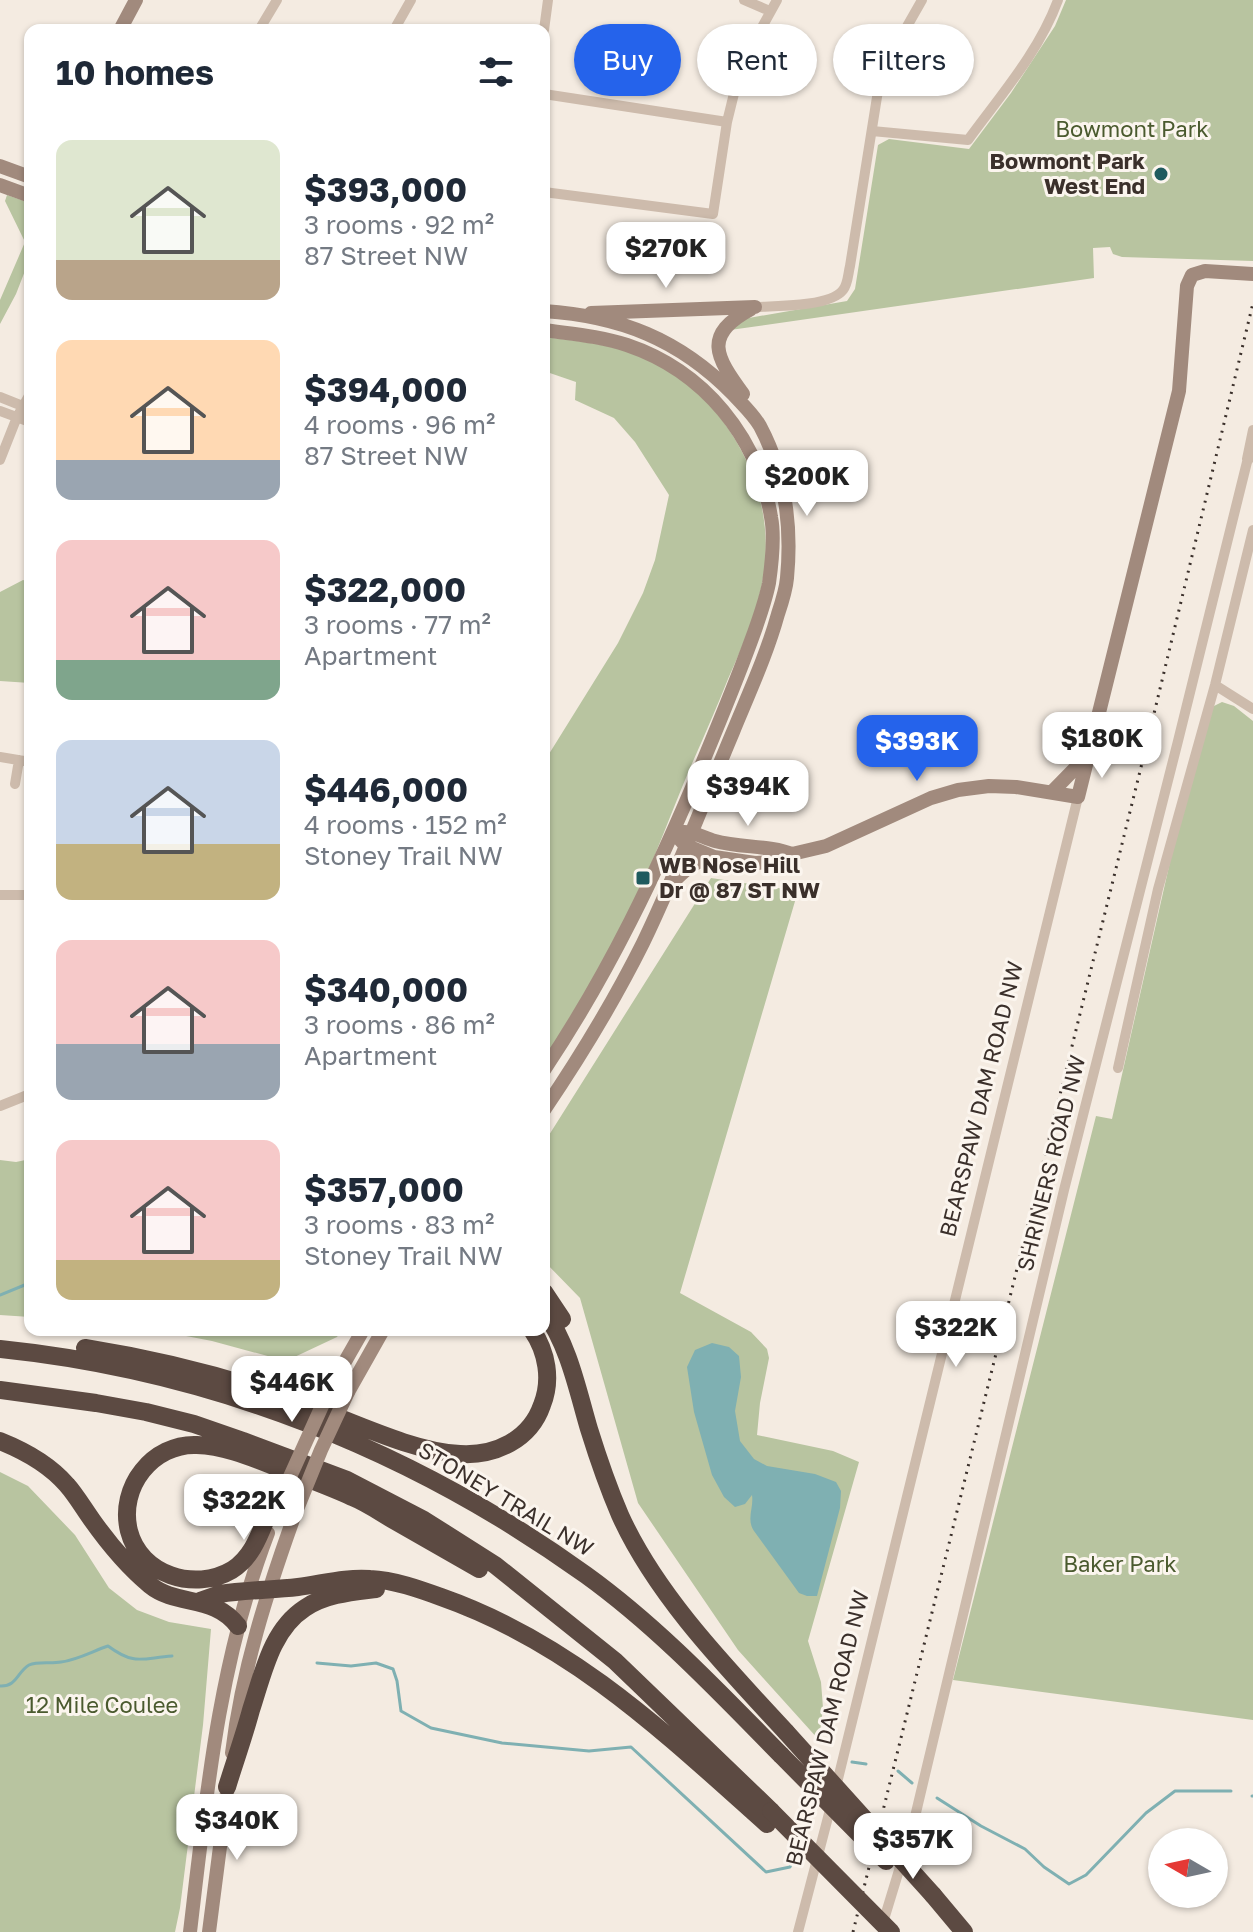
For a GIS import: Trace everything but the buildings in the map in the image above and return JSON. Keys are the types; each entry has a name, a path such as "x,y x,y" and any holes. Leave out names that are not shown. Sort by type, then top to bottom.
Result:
{"highway":[{"path":"550,1299 574,1341 589,1429"},
{"path":"550,1320 571,1363 606,1480 638,1552 667,1595 745,1688 931,1899"},
{"path":"0,1338 118,1353 175,1365 259,1388 418,1446 460,1454 492,1452 505,1447 529,1428 539,1414 544,1401 547,1370 542,1345 536,1336"},
{"name":"STONEY TRAIL NW","path":"0,1349 96,1362 194,1385 262,1406 372,1449 470,1500 587,1576 653,1630 931,1899 961,1932"},
{"path":"0,1390 96,1403 194,1424 347,1480 424,1520 495,1565 639,1683 878,1932"},
{"path":"0,1441 32,1455 67,1485 120,1557 153,1587 171,1596 200,1601 227,1614 238,1626"},
{"path":"289,1479 278,1489 275,1506 245,1556 232,1569 206,1580 186,1580 160,1571 137,1549 129,1533 127,1515 130,1496 136,1479 156,1456 195,1445 228,1450 354,1498 485,1572 547,1616 586,1637"},
{"path":"200,1601 248,1590 371,1579 433,1594 495,1618 575,1663 625,1700 769,1817 891,1932"},
{"path":"227,1787 274,1644 292,1618 319,1600 357,1591 399,1589 433,1594"}],"main road":[{"path":"123,24 136,0"},
{"path":"0,166 24,173"},
{"path":"0,185 24,194"},
{"name":"BEARSPAW DAM ROAD NW","path":"1078,797 1179,391 1187,286 1192,275 1205,271 1253,274"},
{"path":"550,311 755,307"},
{"path":"550,1101 618,990 669,887 769,644 787,583 790,550 779,472 760,426 722,364 718,346 721,333 729,322 755,307"},
{"path":"579,313 635,328 669,344 699,363 752,414"},
{"path":"550,331 627,345 671,365 707,392 742,434 760,471 772,519 768,586 740,669 673,832 620,945 550,1061"},
{"path":"1052,792 1090,753"},
{"path":"669,887 689,866 700,860 714,857 773,862 826,846 931,798 958,790 1016,787 1078,797"},
{"path":"673,832 688,838 714,857"},
{"path":"688,838 792,854"},
{"path":"289,1479 331,1386 360,1336"},
{"path":"209,1932 235,1724 246,1667 268,1590 295,1514 348,1392 380,1336"},
{"path":"190,1932 214,1745 238,1626 275,1506"}],"street":[{"path":"263,24 277,0"},
{"path":"397,24 411,0"},
{"path":"545,24 548,0"},
{"path":"744,0 770,11"},
{"path":"550,193 713,214 727,122 741,65 777,0"},
{"path":"755,307 821,302 843,290 850,266 881,72 922,0"},
{"path":"872,131 968,140 1034,48 1058,0"},
{"path":"550,95 727,122"},
{"path":"0,397 24,407"},
{"path":"0,460 17,417 24,410"},
{"path":"0,411 24,420"},
{"name":"SHRINERS ROAD NW","path":"878,1932 914,1821 1064,1190 1250,457 1253,430"},
{"path":"1118,1068 1158,889 1215,685 1253,530"},
{"path":"1215,685 1253,709"},
{"path":"0,757 24,761 15,784"},
{"name":"BEARSPAW DAM ROAD NW","path":"798,1932 848,1741 1078,797"},
{"path":"0,895 24,895"},
{"path":"0,1106 24,1096"}],"green space":[{"name":"Bowmont Park","path":"1066,0 1253,0 1253,261 1122,257 1113,254 1110,247 1093,248 1094,278 730,330 743,319 847,301 855,289 878,145 889,139 969,149 1055,26"},
{"path":"7,195 24,201 24,240 5,201"},
{"path":"24,244 24,273 0,324 0,300"},
{"path":"550,338 633,353 673,373 697,393 719,416 737,442 751,471 765,532 765,564 751,623 646,877 615,941 550,1050 550,752 618,643 643,593 655,560 669,495 635,442 614,418 575,400 576,382 550,373"},
{"path":"24,580 24,683 0,681 0,592"},
{"name":"Baker Park","path":"1222,702 1234,706 1253,721 1253,1720 953,1680 1096,1116 1112,1119 1181,813 1212,707"},
{"path":"711,878 798,891 680,1293 751,1332 767,1349 769,1358 757,1435 833,1451 859,1462 808,1641 821,1682 823,1708 819,1740 738,1650 638,1503 580,1298 550,1267 550,1133"},
{"path":"0,1160 24,1160 24,1317 0,1315"},
{"path":"186,1336 338,1336 286,1361"},
{"name":"12 Mile Coulee","path":"0,1472 28,1486 75,1535 109,1588 137,1610 169,1622 211,1629 203,1725 175,1932 0,1932"}],"water":[{"path":"712,1343 729,1347 739,1356 741,1377 735,1411 740,1441 754,1459 767,1466 815,1474 836,1482 841,1491 840,1508 817,1596 799,1593 754,1531 751,1522 752,1495 745,1504 735,1507 724,1497 712,1475 694,1412 687,1367 695,1350"}],"waterway":[{"path":"0,1295 24,1285"},
{"path":"0,1686 13,1682 29,1665 67,1661 108,1646 132,1658 172,1656"},
{"path":"317,1663 351,1666 376,1663 393,1669 401,1711 431,1728 502,1743 589,1751 631,1747 766,1872 790,1867 798,1846"},
{"path":"852,1762 866,1764"},
{"path":"898,1771 912,1783"},
{"path":"937,1798 1025,1849 1069,1884 1086,1875 1146,1813 1175,1791 1231,1791"},
{"path":"802,1835 813,1800"}],"railway":[{"path":"853,1932 1253,303"}],"place":[{"name":"Bowmont Park West End","path":"1161,174"},
{"name":"WB Nose Hill Dr @ 87 ST NW","path":"643,878"}]}
